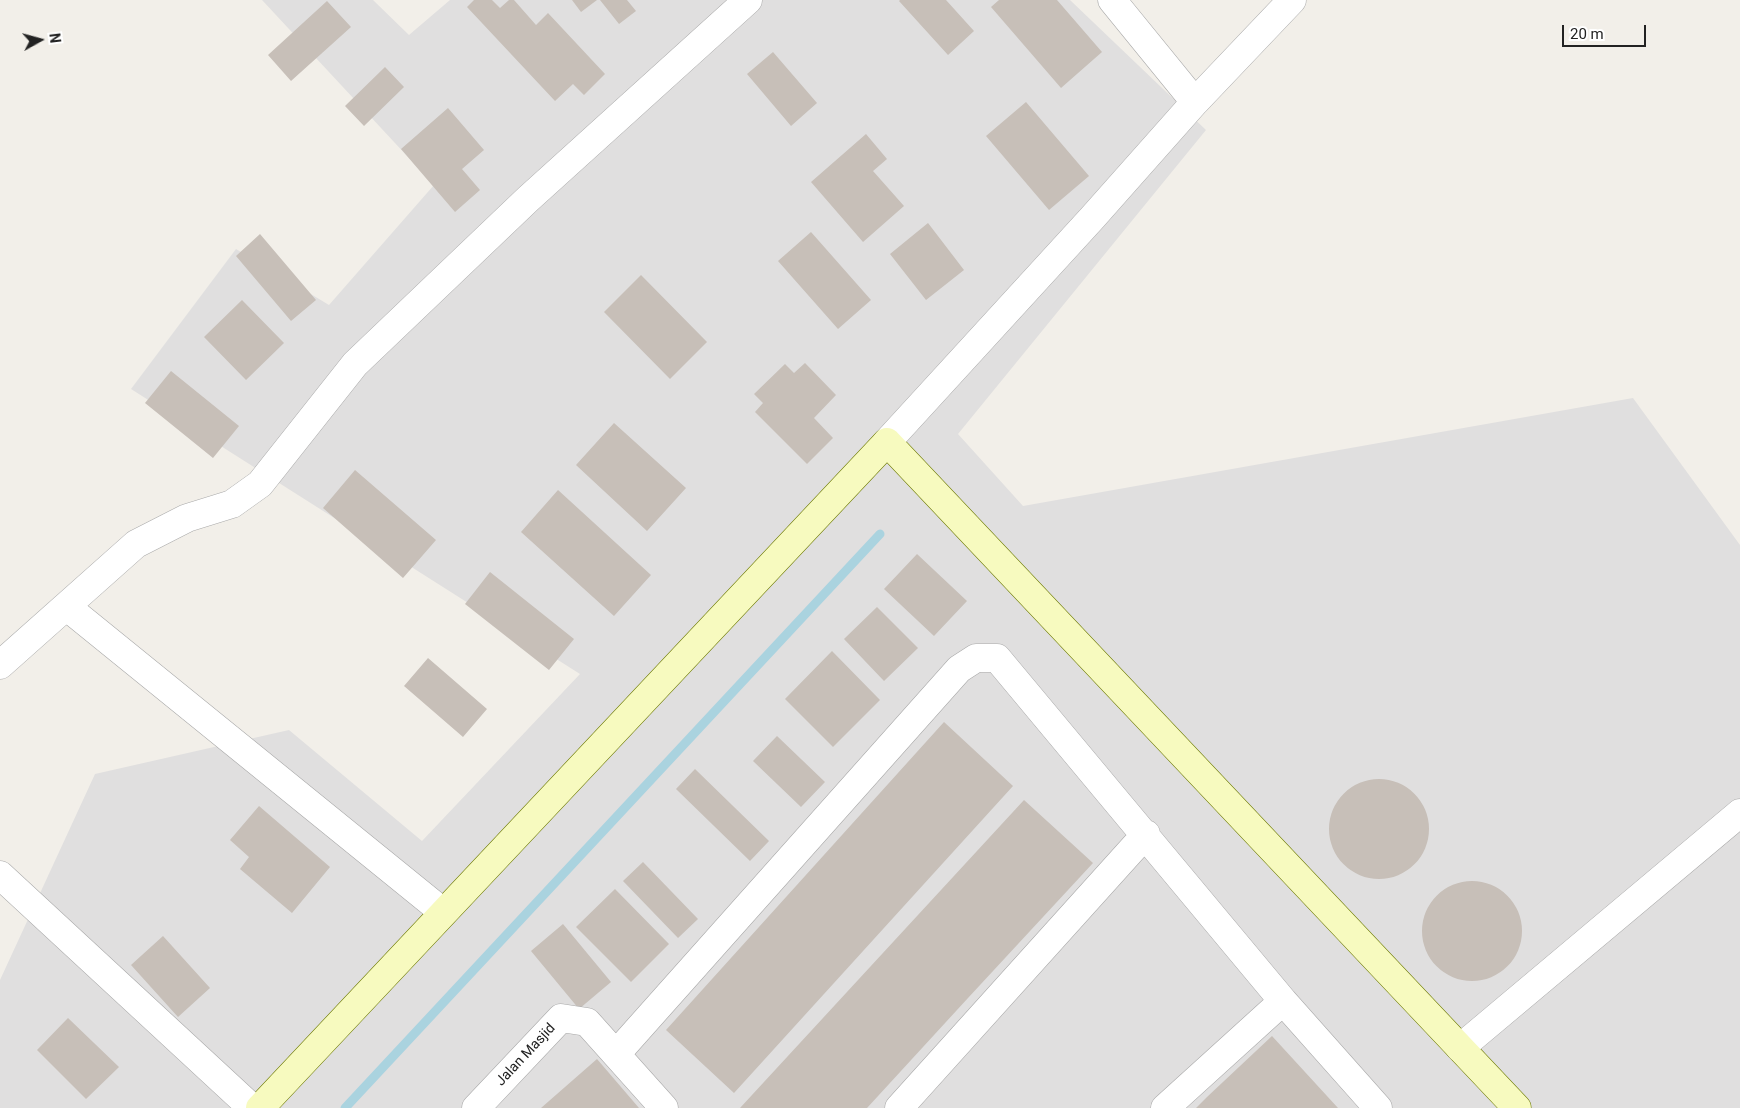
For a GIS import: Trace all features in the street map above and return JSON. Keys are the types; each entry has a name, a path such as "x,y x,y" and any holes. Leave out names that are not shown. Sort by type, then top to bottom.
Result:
{"street":[{"path":"0,665 136,544 187,518 232,504 260,484 356,364 528,200 748,0"},
{"path":"1112,0 1195,102"},
{"path":"260,1108 887,442 1093,217 1195,102 1292,0"},
{"path":"887,442 1517,1108"},
{"path":"67,607 443,912"},
{"path":"617,1053 959,669 976,658 997,658 1284,1001 1378,1108"},
{"path":"1460,1048 1740,813"},
{"path":"899,1108 1146,834"},
{"path":"0,874 252,1108"},
{"path":"1165,1108 1284,1001"},
{"name":"Jalan Masjid","path":"476,1108 561,1018 587,1022 617,1053 664,1108"}],"shaded area":[{"path":"262,0 373,0 409,35 450,0 1070,0 1206,130 958,434 1023,506 1633,398 1740,545 1740,1108 0,1108 0,980 95,774 289,730 422,841 580,674 131,389 236,249 329,305 434,185"}],"building":[{"path":"474,0 492,0 500,8 509,0 514,0 536,25 548,13 605,74 584,95 573,84 555,101 467,7"},
{"path":"572,0 597,0 581,12"},
{"path":"600,0 627,0 636,11 619,24"},
{"path":"900,0 946,0 974,31 948,55"},
{"path":"999,0 1057,0 1102,52 1061,88 991,7"},
{"path":"327,1 351,27 291,81 268,55"},
{"path":"773,52 817,103 791,126 747,74"},
{"path":"385,67 404,87 364,126 345,106"},
{"path":"1026,102 1089,176 1049,210 986,136"},
{"path":"448,108 484,150 462,169 480,190 455,212 401,149"},
{"path":"866,134 887,159 873,171 904,206 863,242 811,182"},
{"path":"928,223 964,270 926,300 890,254"},
{"path":"811,232 871,300 838,329 778,261"},
{"path":"260,234 316,300 291,321 236,256"},
{"path":"641,275 707,342 670,379 604,312"},
{"path":"242,300 284,343 246,380 204,337"},
{"path":"805,363 836,395 814,418 833,438 807,464 755,412 763,403 754,394 785,364 794,373"},
{"path":"171,371 239,426 213,458 145,403"},
{"path":"614,423 686,488 647,531 576,465"},
{"path":"355,470 436,540 403,578 323,508"},
{"path":"558,490 651,575 614,616 521,532"},
{"path":"917,554 967,601 934,636 884,589"},
{"path":"490,572 574,639 549,670 465,604"},
{"path":"877,607 918,648 884,681 844,639"},
{"path":"832,651 880,700 833,747 785,699"},
{"path":"428,658 487,709 463,737 404,686"},
{"path":"944,722 1013,786 734,1093 666,1030"},
{"path":"777,736 825,782 801,807 753,761"},
{"path":"695,769 769,841 750,861 676,789"},
{"path":"1379,779 1398,783 1415,793 1425,810 1429,829 1425,848 1415,865 1398,875 1379,879 1360,875 1343,865 1333,848 1329,829 1333,810 1343,793 1360,783"},
{"path":"1024,800 1093,863 867,1108 740,1108"},
{"path":"259,806 330,867 292,913 240,869 249,857 230,840"},
{"path":"643,862 698,919 678,938 623,881"},
{"path":"1472,881 1491,885 1508,895 1518,912 1522,931 1518,950 1508,967 1491,977 1472,981 1453,977 1436,967 1426,950 1422,931 1426,912 1436,895 1453,885"},
{"path":"615,889 669,944 631,982 576,927"},
{"path":"563,924 611,982 579,1009 531,951"},
{"path":"163,936 210,988 178,1017 131,965"},
{"path":"68,1018 119,1067 86,1099 37,1050"},
{"path":"1272,1036 1338,1108 1196,1108 1207,1097"},
{"path":"597,1059 639,1108 541,1108"}],"waterway":[{"path":"345,1108 880,534"}]}
